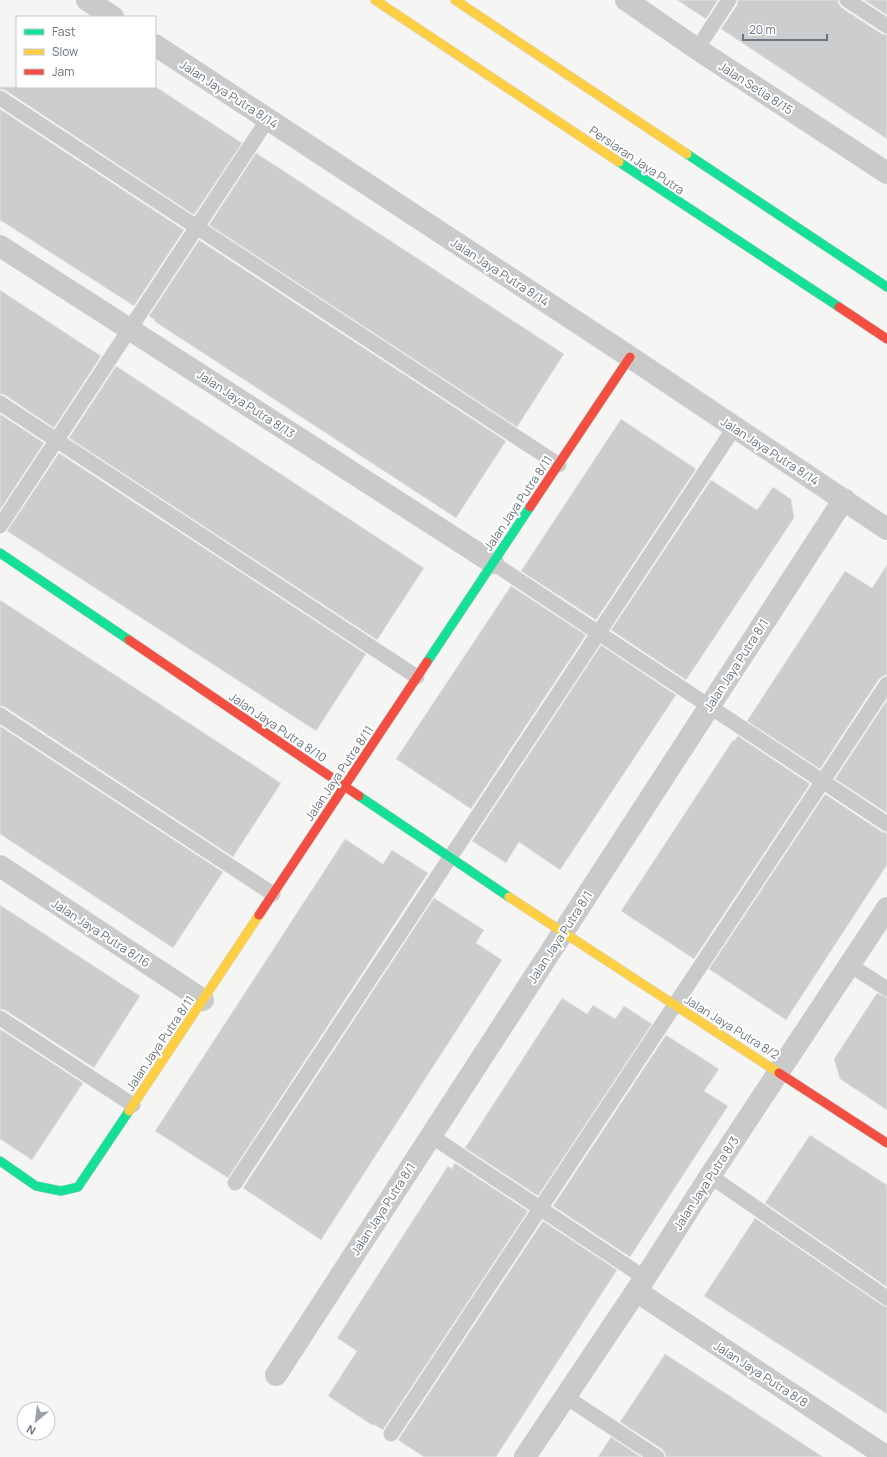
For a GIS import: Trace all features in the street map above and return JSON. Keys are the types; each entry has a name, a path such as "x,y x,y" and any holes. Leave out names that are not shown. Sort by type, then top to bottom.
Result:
{"street":[{"path":"87,0 111,16"},
{"name":"Persiaran Jaya Putra","path":"375,0 887,339"},
{"path":"455,0 887,287"},
{"name":"Jalan Setia 8/15","path":"626,0 697,49 887,173"},
{"name":"Jalan Jaya Putra 8/14","path":"156,46 630,357 887,529"},
{"name":"Jalan Jaya Putra 8/13","path":"0,246 492,563"},
{"name":"Jalan Jaya Putra 8/11","path":"0,1161 36,1186 61,1191 78,1187 630,357"},
{"name":"Jalan Jaya Putra 8/1","path":"276,1375 844,500"},
{"name":"Jalan Jaya Putra 8/10","path":"0,553 450,858 563,932"},
{"name":"Jalan Jaya Putra 8/16","path":"0,866 203,1000"},
{"name":"Jalan Jaya Putra 8/3","path":"525,1457 887,908"},
{"name":"Jalan Jaya Putra 8/2","path":"563,932 887,1143"},
{"name":"Jalan Jaya Putra 8/8","path":"640,1284 887,1457"}],"lane":[{"path":"697,49 729,0"},
{"path":"847,0 887,26"},
{"path":"0,98 559,464"},
{"path":"0,526 268,119"},
{"path":"0,403 417,677"},
{"path":"235,1183 734,428"},
{"path":"492,563 887,824"},
{"path":"391,1434 887,684"},
{"path":"0,715 273,894"},
{"path":"850,965 887,989"},
{"path":"0,1018 133,1105"},
{"path":"431,1136 540,1209 640,1284"},
{"path":"710,1176 887,1298"},
{"path":"566,1396 657,1457"}],"building":[{"path":"677,0 718,0 706,19"},
{"path":"738,0 838,0 842,8 882,34 887,35 887,139 721,29 737,5"},
{"path":"864,0 887,0 887,15"},
{"path":"0,87 156,87 242,143 194,215 5,90 0,89"},
{"path":"0,109 184,230 134,306 0,220"},
{"path":"256,153 564,354 517,427 209,225"},
{"path":"199,240 506,441 456,518 154,321 155,320 149,316"},
{"path":"0,290 101,356 54,428 5,395 0,394"},
{"path":"116,366 424,568 377,640 69,438"},
{"path":"0,414 44,443 0,510"},
{"path":"621,419 696,469 596,620 521,571"},
{"path":"59,453 366,654 316,731 7,531"},
{"path":"711,480 757,510 773,487 791,499 794,518 686,680 611,630"},
{"path":"887,565 887,675 879,679 820,769 747,721 845,571 872,588"},
{"path":"511,586 586,635 471,809 396,759"},
{"path":"0,600 281,783 233,857 5,707 0,706"},
{"path":"601,645 676,695 560,870 519,842 506,863 472,841"},
{"path":"887,700 887,813 835,779"},
{"path":"0,726 223,872 173,948 0,834"},
{"path":"738,736 810,784 694,959 621,911 733,740 734,741"},
{"path":"825,794 882,832 887,833 887,865 786,1020 709,969"},
{"path":"345,839 383,864 392,850 428,873 228,1178 155,1131"},
{"path":"434,898 484,930 476,943 502,960 321,1240 243,1188"},
{"path":"0,905 140,996 94,1068 5,1010 0,1009"},
{"path":"877,993 887,998 887,1110 840,1079 834,1059"},
{"path":"562,998 587,1014 593,1005 615,1019 624,1006 652,1024 538,1196 465,1148"},
{"path":"0,1029 83,1083 32,1160 0,1139"},
{"path":"666,1035 719,1069 704,1091 728,1106 630,1257 553,1206"},
{"path":"810,1135 887,1185 887,1287 765,1203"},
{"path":"455,1163 528,1211 383,1430 373,1424 372,1425 328,1396 357,1351 337,1338 448,1166 452,1169"},
{"path":"755,1218 887,1307 887,1414 704,1296"},
{"path":"543,1221 617,1270 496,1457 424,1457 398,1440"},
{"path":"665,1354 823,1457 666,1457 662,1449 620,1422"},
{"path":"611,1437 641,1457 598,1457"}],"traffic: fast":[{"path":"687,154 887,287"},
{"path":"619,162 839,307"},
{"path":"427,662 530,507"},
{"path":"0,553 129,640"},
{"path":"359,796 509,897"},
{"path":"0,1161 36,1186 61,1191 78,1187 129,1111"}],"traffic: slow":[{"path":"375,0 619,162"},
{"path":"455,0 687,154"},
{"path":"509,897 779,1073"},
{"path":"129,1111 259,915"}],"traffic: jam":[{"path":"839,307 887,339"},
{"path":"530,507 630,357"},
{"path":"129,640 359,796"},
{"path":"259,915 427,662"},
{"path":"779,1073 887,1143"}]}
